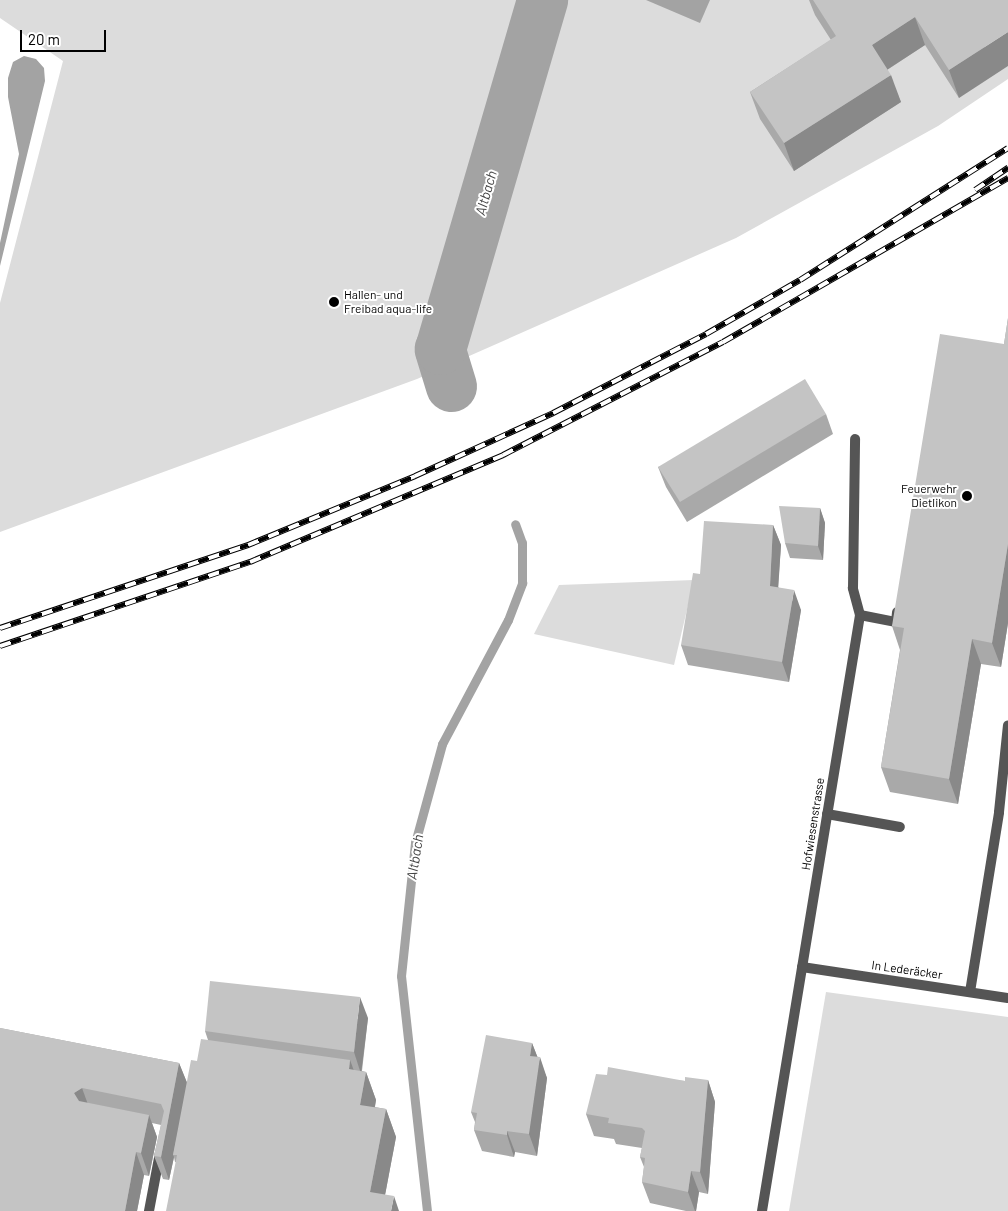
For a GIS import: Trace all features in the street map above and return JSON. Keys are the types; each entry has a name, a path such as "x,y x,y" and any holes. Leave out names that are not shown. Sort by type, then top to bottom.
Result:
{"street":[{"name":"Hofwiesenstrasse","path":"762,1211 860,616 853,588 855,440"},
{"path":"860,616 896,622 899,602"},
{"path":"970,992 999,812 1008,725"},
{"path":"827,814 900,827"},
{"name":"In Lederäcker","path":"802,967 1008,998"},
{"path":"149,1211 163,1141"}],"shaded area":[{"name":"Hallen- und Freibad aqua-life","path":"0,0 1008,0 1008,79 938,126 736,238 417,379 0,532 0,303 63,61 0,18"},
{"path":"646,0 710,0 700,23"},
{"path":"24,56 36,59 44,68 45,81 0,266 0,243 19,154 8,97 8,78 13,62"},
{"path":"694,580 674,665 534,634 559,585"},
{"path":"826,992 1008,1017 1008,1211 789,1211"}],"building":[{"path":"813,0 1008,0 1008,32 949,70 915,17 872,45 891,75 784,143 750,92 836,36"},
{"name":"Feuerwehr Dietlikon","path":"1008,318 1008,544 992,643 972,639 949,779 881,767 904,628 892,626 940,334 1004,344"},
{"path":"805,379 826,414 680,502 658,467"},
{"path":"779,506 820,508 818,546 785,543"},
{"path":"704,521 773,525 770,586 794,590 782,662 681,645 693,573 700,574"},
{"path":"210,981 360,997 354,1052 205,1031"},
{"path":"0,1028 179,1063 161,1157 154,1156 164,1111 161,1104 82,1088 74,1093 79,1101 149,1115 141,1153 136,1152 125,1211 0,1211"},
{"path":"486,1035 532,1043 530,1056 540,1057 529,1134 507,1131 507,1135 474,1130 477,1113 471,1112"},
{"path":"201,1039 350,1060 349,1069 366,1072 360,1105 386,1109 370,1192 394,1196 391,1211 166,1211 177,1155 173,1155 191,1060 197,1061"},
{"path":"608,1067 685,1081 685,1077 708,1080 700,1172 691,1171 688,1192 642,1182 645,1158 640,1157 645,1131 642,1128 608,1123 609,1118 586,1114 596,1074 607,1075"}],"waterway":[{"name":"Altbach","path":"451,386 440,349 542,0"},
{"name":"Altbach","path":"427,1211 401,976 415,843 442,744 508,620 522,583 522,543 515,524"}],"railway":[{"path":"0,628 248,545 415,476 553,413 706,334 800,280 1008,148"},
{"path":"975,190 1008,168"},
{"path":"0,646 250,562 503,455 723,342 1008,178"}],"place":[{"name":"Hallen- und Freibad aqua-life","path":"334,302"},
{"name":"Feuerwehr Dietlikon","path":"967,496"}]}
